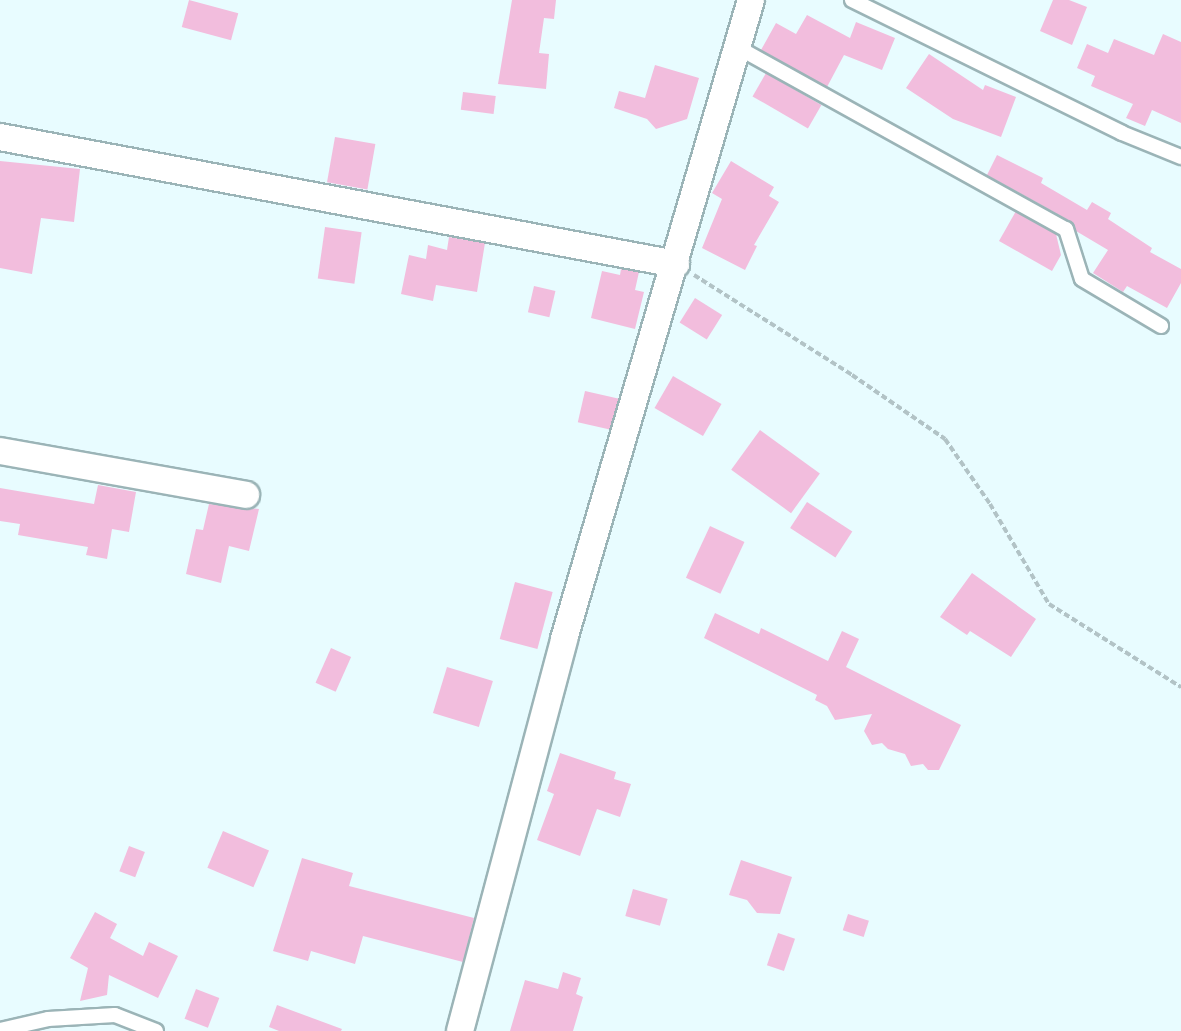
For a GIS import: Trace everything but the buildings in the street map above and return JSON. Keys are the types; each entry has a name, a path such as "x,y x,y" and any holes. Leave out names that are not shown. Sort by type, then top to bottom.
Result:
{"street":[{"path":"460,1031 564,639 676,264 751,0"},
{"path":"0,137 676,264"},
{"path":"0,451 246,495"}],"lane":[{"path":"852,0 1122,133 1181,157"},
{"path":"737,47 1066,229 1082,279 1161,326"},
{"path":"0,1030 48,1019 115,1015 156,1031"}],"path":[{"path":"676,264 852,375 945,439 990,504 1049,604 1181,687"}]}
